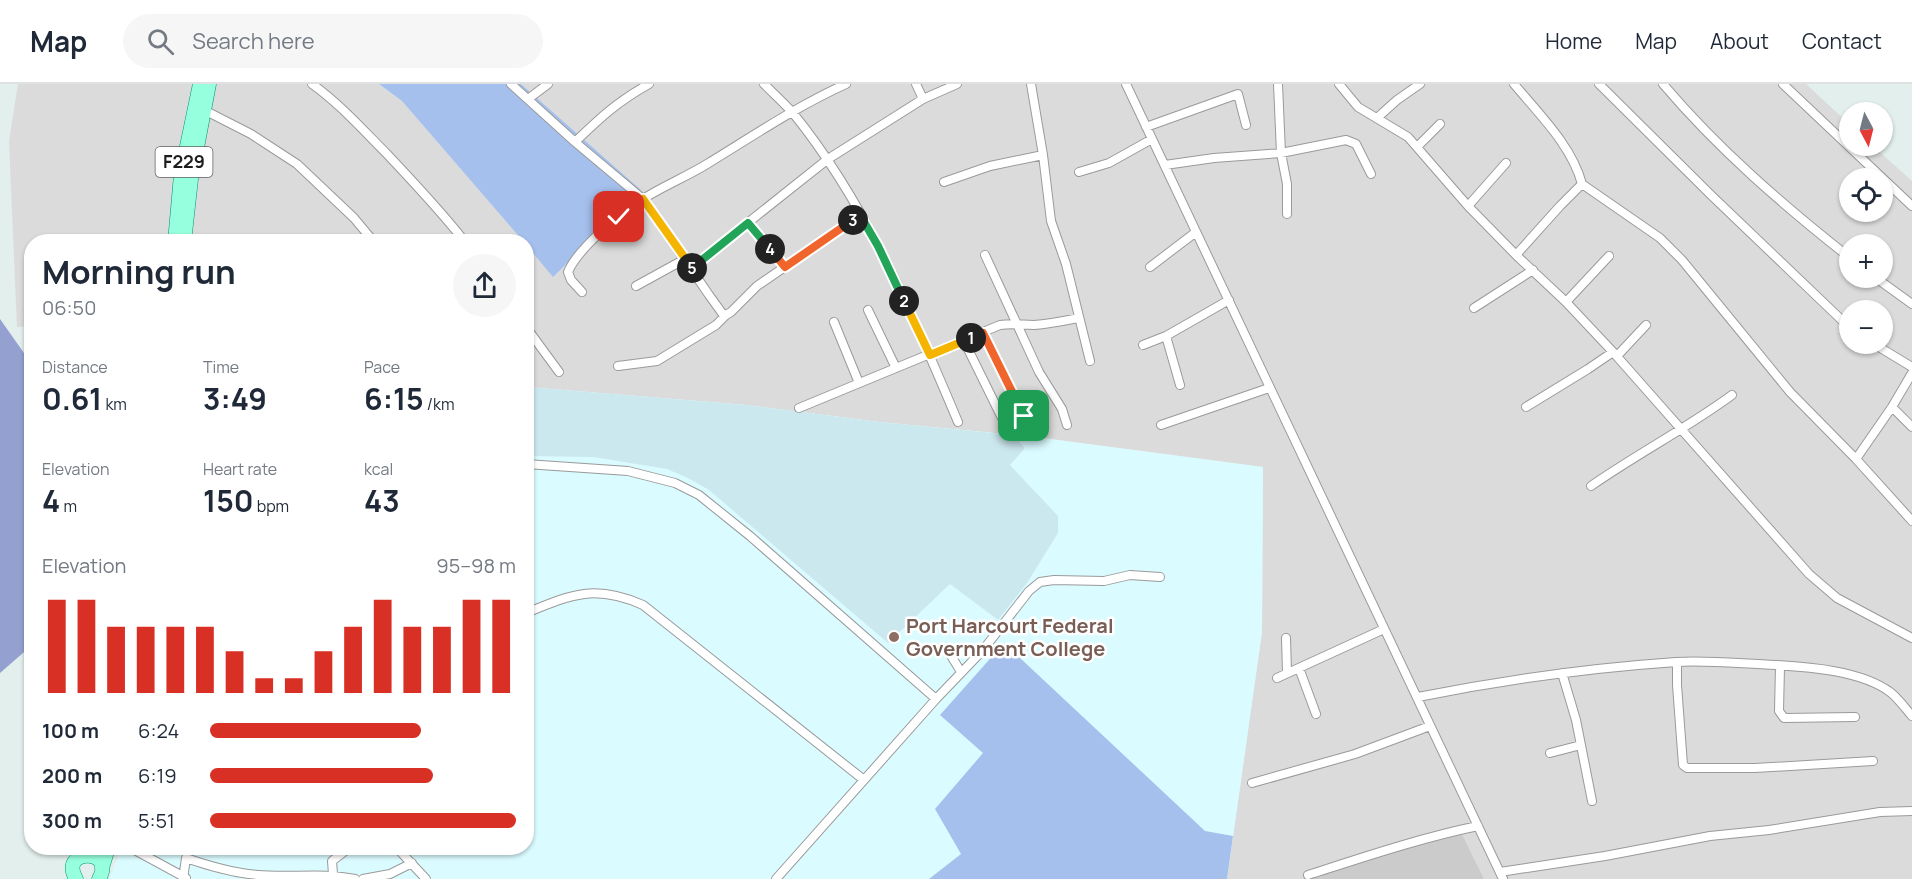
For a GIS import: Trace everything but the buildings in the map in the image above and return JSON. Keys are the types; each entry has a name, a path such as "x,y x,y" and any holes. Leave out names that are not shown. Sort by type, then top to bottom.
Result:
{"main road":[{"name":"F229","path":"175,234 181,175 200,84"},
{"name":"F229","path":"185,234 209,84"},
{"path":"76,867 86,855 92,856 99,860 100,873"},
{"path":"100,873 106,855"}],"street":[{"path":"312,84 330,97 373,140 425,194 458,234"},
{"path":"511,84 643,199 722,313 726,315"},
{"path":"528,99 548,84"},
{"path":"575,142 608,110 649,84"},
{"path":"764,84 791,111 828,159 878,246 930,355 958,422"},
{"path":"582,292 571,280 568,272 572,264 585,247 643,199 691,174 791,111 846,84"},
{"path":"916,84 923,99"},
{"path":"691,268 828,159 923,99 957,84"},
{"path":"1031,84 1051,221 1066,264 1090,361"},
{"path":"1126,84 1502,875 1710,836 1769,830 1880,812 1912,811"},
{"path":"1278,84 1281,153 1287,184 1287,214"},
{"path":"1339,84 1358,107 1408,137 1468,206 1566,302 1615,354 1809,574 1837,598 1912,638"},
{"path":"1377,118 1390,105 1420,84"},
{"path":"1514,84 1563,144 1579,172 1582,184 1660,238 1682,260 1790,392 1856,459 1912,521"},
{"path":"1599,84 1839,317"},
{"path":"1663,84 1704,130 1742,166 1839,249"},
{"path":"1783,84 1912,206"},
{"path":"1146,127 1238,94 1246,125"},
{"path":"204,110 251,134 297,164 354,218 367,234"},
{"path":"1417,147 1440,124"},
{"path":"1079,172 1109,163 1152,139"},
{"path":"1165,165 1214,158 1281,153 1346,140 1356,144 1371,174"},
{"path":"944,182 990,166 1043,155"},
{"path":"1468,206 1506,163"},
{"path":"1516,255 1582,184"},
{"path":"618,366 657,361 716,325 757,286 860,215"},
{"path":"748,223 785,267"},
{"path":"1150,267 1196,232"},
{"path":"985,255 1039,372 1062,409 1067,425"},
{"path":"1566,302 1609,256"},
{"path":"636,286 685,259"},
{"path":"1474,308 1533,270"},
{"path":"1890,288 1912,304"},
{"path":"1143,345 1166,336 1229,300"},
{"path":"868,310 896,368"},
{"path":"799,408 1000,325 1017,322 1031,325 1079,318"},
{"path":"834,322 859,383"},
{"path":"1526,407 1615,354 1646,325"},
{"path":"983,333 1024,416"},
{"path":"1166,336 1180,385"},
{"path":"534,338 559,372"},
{"path":"964,341 1002,418"},
{"path":"1891,354 1912,367"},
{"path":"1856,459 1912,374"},
{"path":"1161,425 1269,388"},
{"path":"1591,486 1704,416 1732,395"},
{"path":"1892,406 1912,427"},
{"path":"534,465 628,471 675,483 699,495 936,699"},
{"path":"776,879 936,699 983,650 1029,591 1040,582 1104,581 1143,574 1161,577"},
{"path":"534,610 567,596 592,593 618,596 643,605 864,780"},
{"path":"1277,678 1384,629"},
{"path":"1286,638 1287,673"},
{"path":"950,654 962,672"},
{"path":"1418,697 1472,686 1562,673 1677,662 1807,666 1849,675 1876,685 1890,692 1912,716"},
{"path":"1677,662 1683,765 1687,768 1755,768 1873,761"},
{"path":"1780,666 1779,711 1784,718 1856,717"},
{"path":"1299,668 1316,714"},
{"path":"1562,673 1576,720 1592,801"},
{"path":"1252,783 1355,754 1430,726"},
{"path":"1550,753 1581,746"},
{"path":"1308,875 1374,854 1478,826"},
{"path":"143,855 184,878 186,858 219,869 258,875 313,877 333,874 355,879"},
{"path":"333,874 332,861 340,855"},
{"path":"404,855 426,879"},
{"path":"363,879 390,874 412,863"}],"shaded area":[{"path":"18,84 379,84 402,101 517,234 24,234 24,326 17,327 9,141"},
{"path":"379,84 521,84 641,190 553,277 534,254 534,234 517,234 402,101"},
{"path":"521,84 1806,84 1839,115 1839,156 1884,156 1912,181 1912,879 1484,879 1462,834 1301,879 1227,879 1262,632 1263,467 1035,437 879,422 746,405 534,388 534,254 553,276 641,190"},
{"path":"0,319 24,353 24,652 0,673"},
{"name":"Port Harcourt Federal Government College","path":"534,388 746,405 879,422 1035,437 1263,467 1262,632 1227,879 109,879 119,855 136,857 137,855 534,855"},
{"path":"534,388 746,405 879,422 1013,435 1025,448 1010,465 1058,516 1058,533 1027,583 998,620 950,584 888,643 709,490 667,469 593,457 534,456"},
{"path":"1004,643 1205,831 1233,836 1227,879 929,879 961,854 935,809 983,753 940,715"},
{"path":"1462,834 1484,879 1301,879 1395,852"}],"place":[{"name":"Port Harcourt Federal Government College","path":"894,637"}],"route":[{"path":"619,217 643,199 691,268 748,223 785,267 860,215 878,246 930,355 983,333 1024,416"}]}
